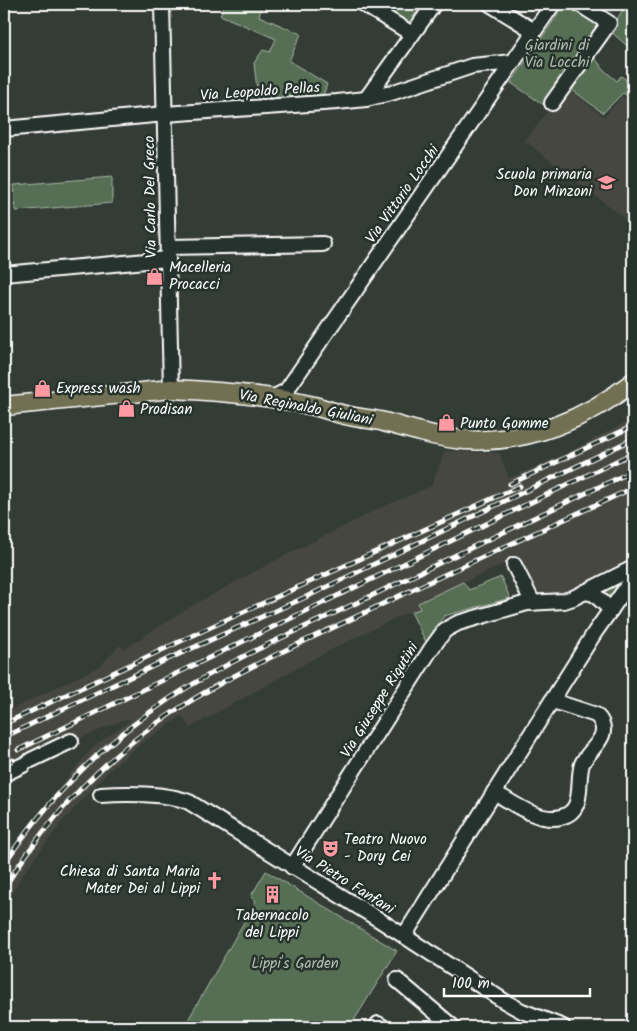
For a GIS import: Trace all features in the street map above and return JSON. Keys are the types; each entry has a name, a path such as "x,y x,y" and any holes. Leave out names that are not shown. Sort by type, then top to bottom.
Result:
{"main road":[{"name":"Via Reginaldo Giuliani","path":"4,406 171,389 189,383 214,382 280,395 350,416 382,421 411,430 451,438 476,440 501,439 532,433 579,417 605,403 633,382"}],"street":[{"name":"Via Carlo Del Greco","path":"162,4 171,389"},
{"path":"363,4 412,34"},
{"path":"366,99 434,4"},
{"path":"490,4 534,31"},
{"name":"Via Vittorio Locchi","path":"280,395 553,4"},
{"path":"552,103 609,23 579,4"},
{"name":"Via Leopoldo Pellas","path":"4,129 165,114 366,99 391,93 472,66 513,62"},
{"path":"4,274 168,253 323,244"},
{"path":"514,566 533,602"},
{"path":"404,936 595,632 631,581 632,569"},
{"name":"Via Giuseppe Rigutini","path":"292,866 445,630 458,623 533,602 564,601 632,569"},
{"path":"585,592 594,594 611,610"},
{"path":"494,792 542,817 559,818 566,816 574,807 580,796 580,778 583,764 597,746 603,732 603,726 596,715 553,701"},
{"path":"4,774 71,741"},
{"name":"Via Pietro Fanfani","path":"101,795 134,794 184,800 522,1011 563,1027"},
{"path":"397,980 444,1024"}],"shaded area":[{"name":"Scuola primaria Don Minzoni","path":"566,87 604,117 622,96 633,104 633,225 525,141"},
{"path":"633,418 633,563 568,594 540,594 523,583 513,560 418,603 420,609 397,617 317,657 190,728 182,716 142,743 108,772 63,821 22,875 4,909 4,858 87,754 98,743 131,720 126,719 39,756 4,774 4,713 100,666 120,645 124,649 193,605 276,560 378,509 431,486 445,451 499,453 509,478 569,452"}],"green space":[{"path":"225,4 263,4 259,16 301,34 289,61 327,84 323,96 258,98 254,63 263,50 270,52 276,39 220,15"},
{"path":"375,4 422,4 407,25"},
{"name":"Giardini di Via Locchi","path":"565,4 570,4 602,25 547,107 511,83"},
{"path":"626,4 633,4 633,51 610,31"},
{"path":"595,58 604,70 617,81 621,76 633,83 633,100 623,93 603,113 571,89"},
{"path":"112,177 112,203 16,211 14,185"},
{"path":"501,577 510,598 444,616 426,642 411,612 420,609 418,603 463,582 469,590"},
{"path":"624,580 609,603 596,591"},
{"name":"Lippi's Garden","path":"266,871 397,951 350,1027 184,1027 256,901 251,896"}],"railway":[{"path":"510,484 633,426"},
{"path":"4,737 166,660 308,596 633,439"},
{"path":"18,750 633,453"},
{"path":"4,864 21,839 59,793 101,752 147,714 196,682 270,644 633,471"},
{"path":"4,724 215,625 520,486"},
{"path":"4,888 40,836 103,767 152,727 200,695 269,658 464,565 633,488"},
{"path":"4,764 13,760"}],"place":[{"name":"Scuola primaria Don Minzoni","path":"606,183"},
{"name":"Macelleria Procacci","path":"155,276"},
{"name":"Express wash","path":"42,388"},
{"name":"Prodisan","path":"126,409"},
{"name":"Punto Gomme","path":"446,423"},
{"name":"Teatro Nuovo - Dory Cei","path":"330,848"},
{"name":"Chiesa di Santa Maria Mater Dei al Lippi","path":"214,880"},
{"name":"Tabernacolo del Lippi","path":"272,894"}]}
